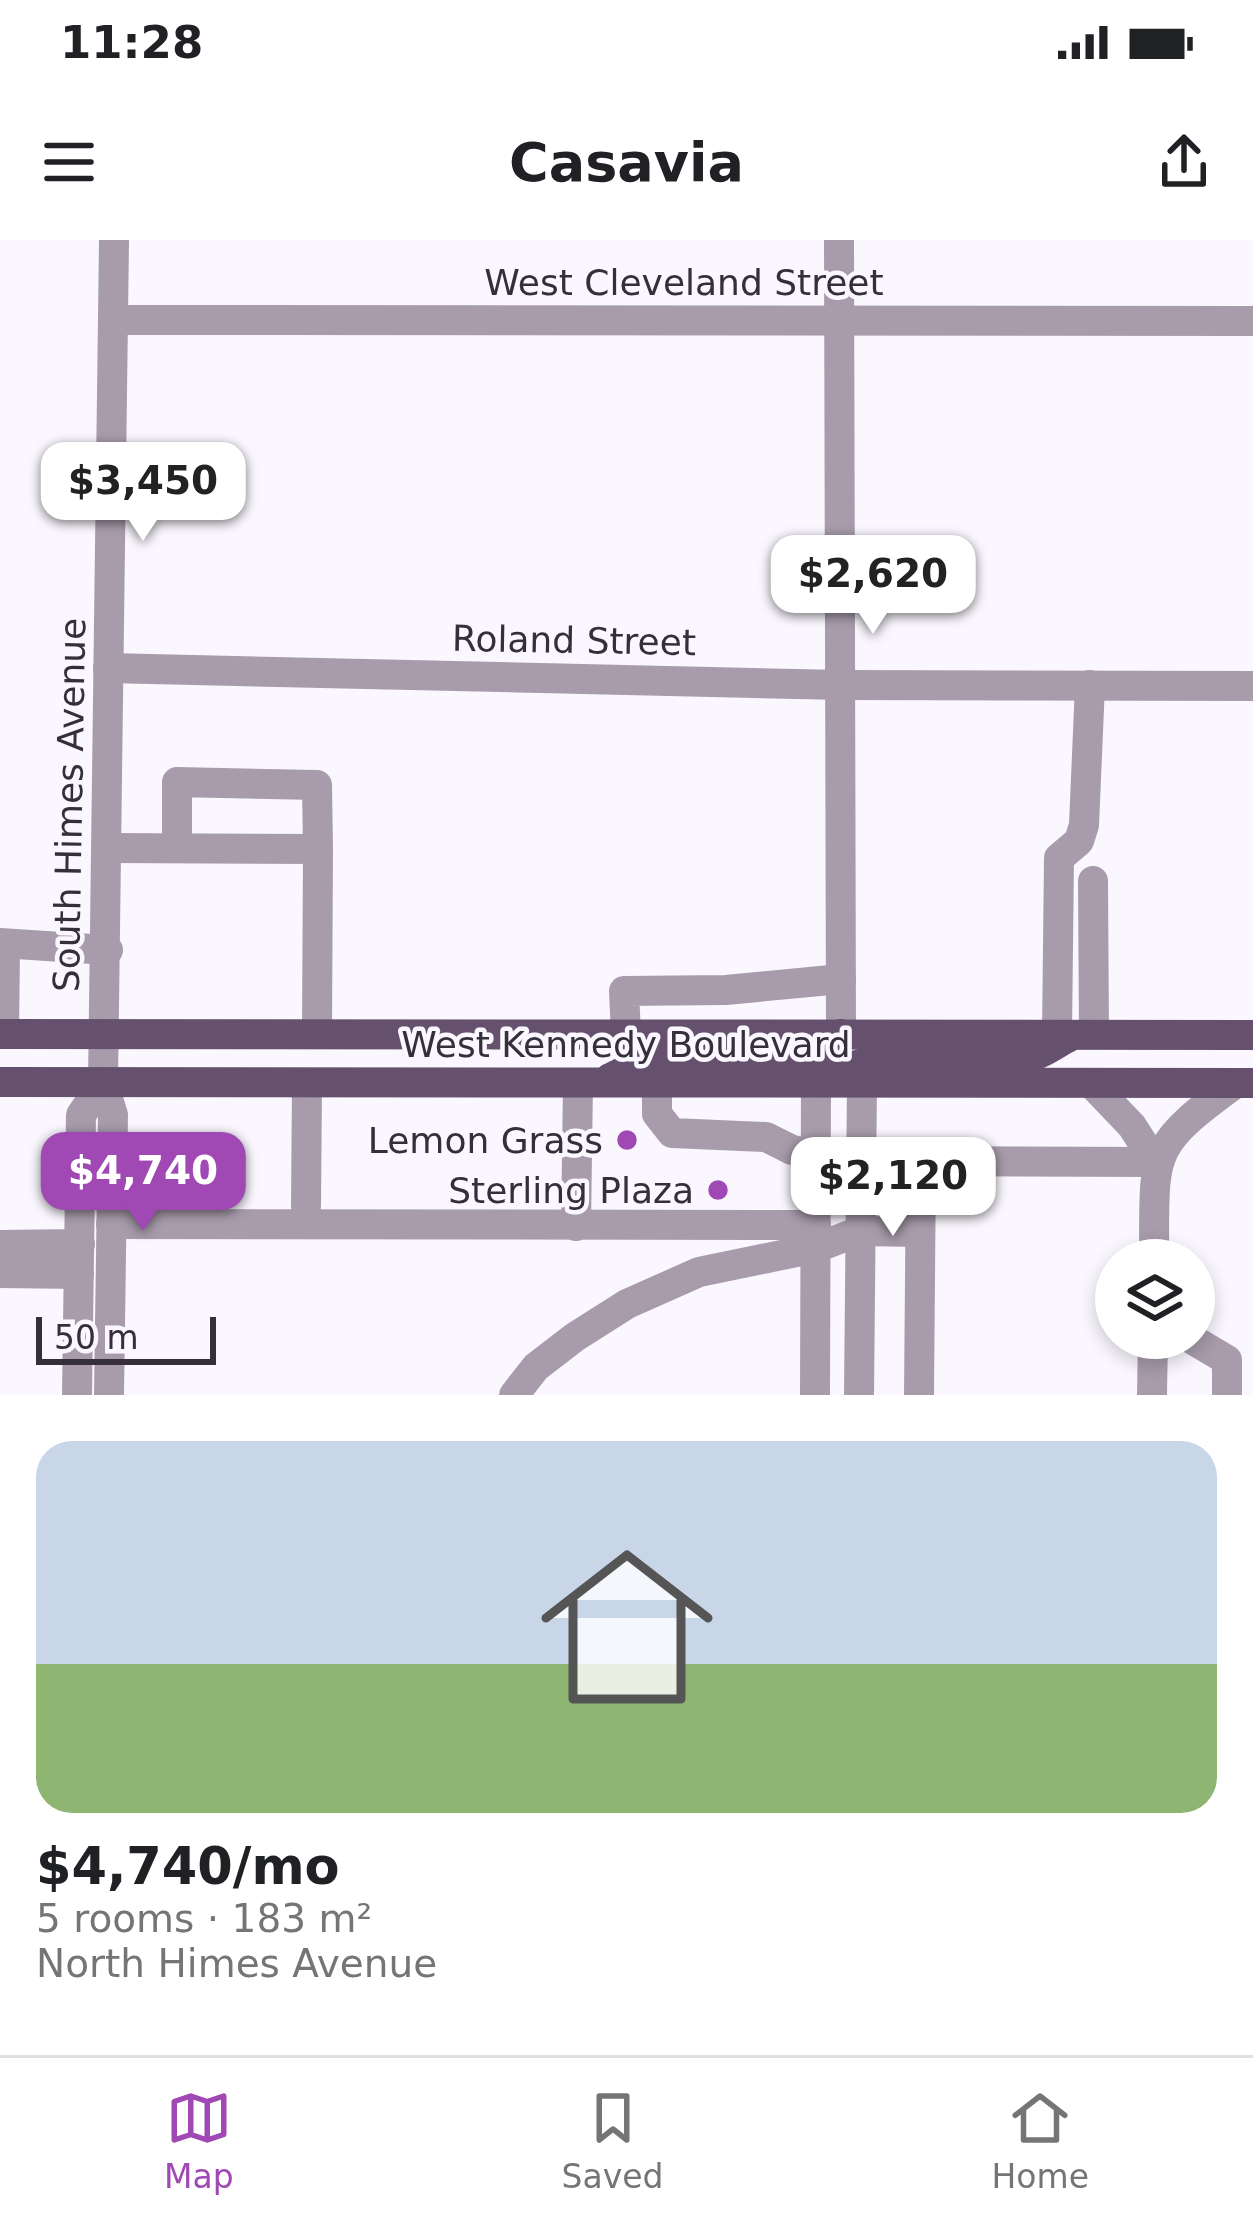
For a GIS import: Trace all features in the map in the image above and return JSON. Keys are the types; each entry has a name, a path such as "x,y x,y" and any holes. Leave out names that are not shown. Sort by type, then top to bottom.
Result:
{"main road":[{"name":"West Kennedy Boulevard","path":"2,1034 1253,1035"},
{"path":"589,1083 646,1061 798,1060 822,1052 841,1034"},
{"path":"816,1084 847,1066 883,1058 1030,1057 1075,1034"},
{"name":"West Kennedy Boulevard","path":"0,1082 1245,1083"}],"street":[{"name":"South Himes Avenue","path":"103,1083 114,240"},
{"path":"839,240 841,1034"},
{"name":"West Cleveland Street","path":"114,320 1253,321"},
{"name":"Roland Street","path":"108,668 841,686 1253,686"},
{"path":"1075,1034 1060,858 1079,841 1084,825 1090,686"},
{"path":"177,848 177,782 317,785 317,1034"},
{"path":"108,848 318,849"},
{"path":"1075,1034 1093,881"},
{"path":"2,1034 2,947 108,950"},
{"path":"626,1034 624,991 749,989 841,979"},
{"path":"103,1083 113,1115 109,1395"},
{"path":"76,1395 81,1115 103,1083"},
{"path":"306,1206 307,1083"},
{"path":"576,1226 589,1083"},
{"path":"657,1083 657,1114 672,1133 766,1137 792,1150 816,1154"},
{"path":"859,1395 862,1083"},
{"path":"1091,1083 1132,1126 1155,1162"},
{"path":"1154,1239 1155,1162 1179,1124 1245,1083"},
{"path":"815,1395 816,1084"},
{"path":"919,1395 921,1161 1155,1162"},
{"path":"110,1224 576,1226 816,1236 920,1232"},
{"path":"514,1395 536,1367 627,1304 699,1272 816,1236"},
{"path":"0,1245 80,1259"},
{"path":"0,1273 80,1259"},
{"path":"1215,1353 1227,1360 1227,1395"},
{"path":"1152,1395 1153,1359"}],"place":[{"name":"Lemon Grass","path":"627,1140"},
{"name":"Sterling Plaza","path":"718,1190"}]}
